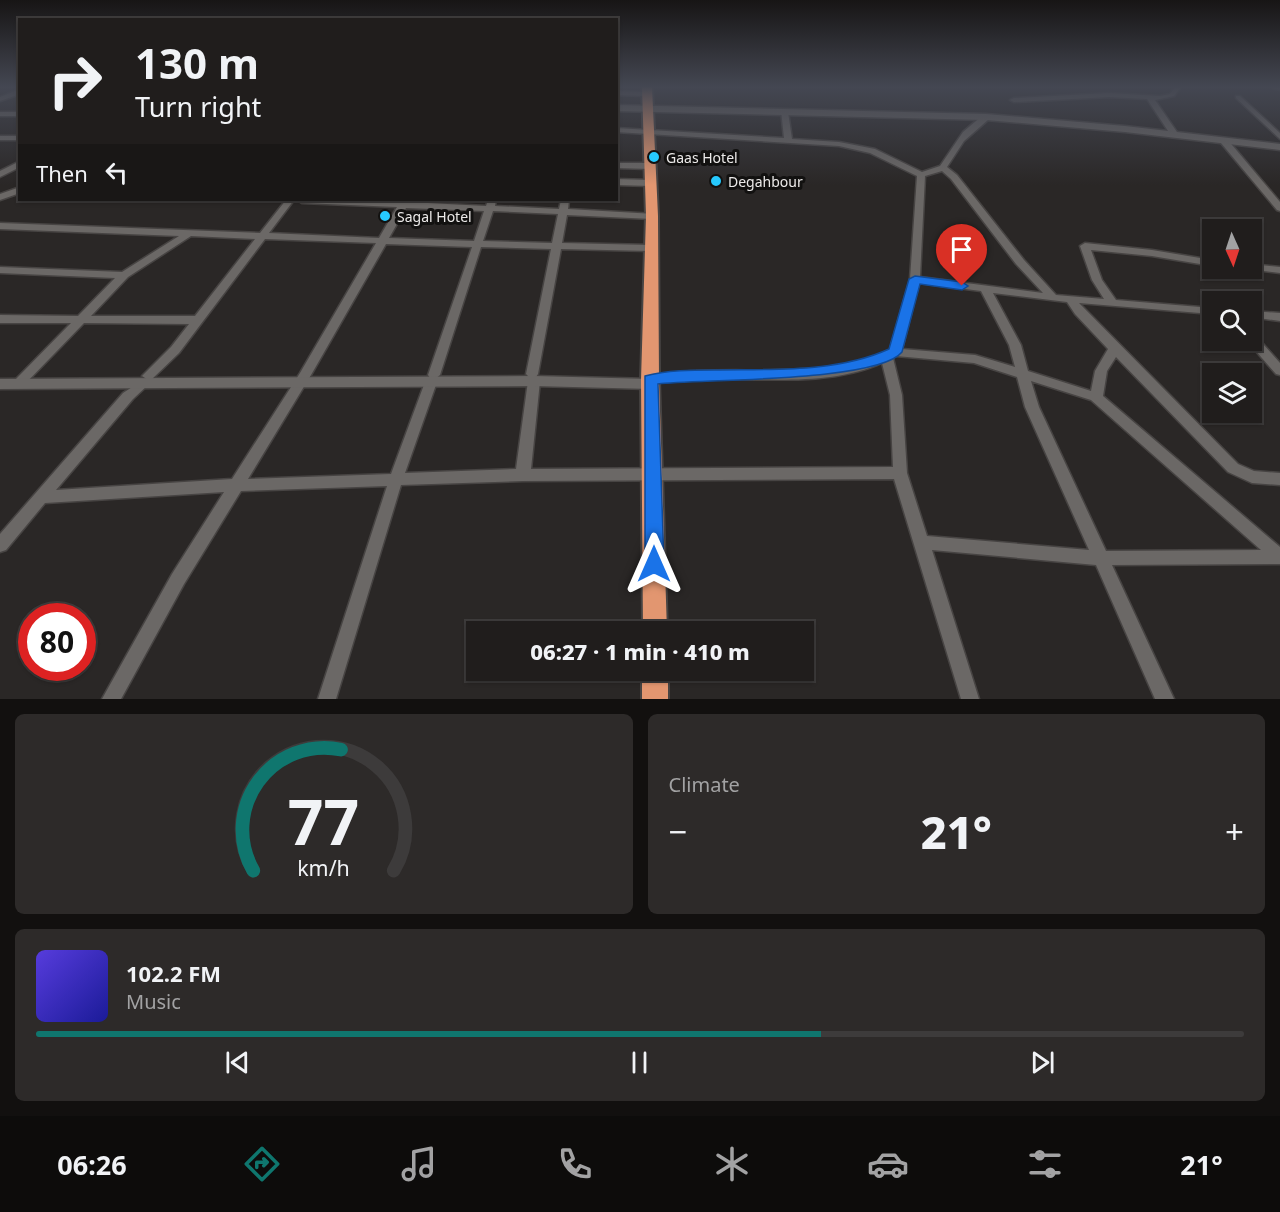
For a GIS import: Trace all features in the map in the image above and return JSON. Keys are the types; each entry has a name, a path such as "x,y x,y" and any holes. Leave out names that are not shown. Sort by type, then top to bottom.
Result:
{"highway":[{"path":"650,120 655,621"},
{"path":"655,681 655,699"}],"street":[{"path":"785,120 788,139"},
{"path":"618,130 788,139 865,149 921,175 943,168 955,144 982,120"},
{"path":"1014,120 1280,147"},
{"path":"1165,120 1175,135"},
{"path":"1262,120 1280,137"},
{"path":"0,138 18,138"},
{"path":"1224,141 1280,208"},
{"path":"0,164 18,164"},
{"path":"0,174 18,165"},
{"path":"618,165 651,166"},
{"path":"943,168 954,177 1020,262 1053,298"},
{"path":"921,175 915,279 891,354 896,396 900,473 970,699"},
{"path":"618,182 651,183"},
{"path":"0,197 18,191"},
{"path":"0,545 128,396 175,351 196,320 289,201"},
{"path":"354,201 564,205 652,216"},
{"path":"111,699 178,579 302,380 405,202"},
{"path":"327,699 396,479 491,203"},
{"path":"523,475 533,378 564,205"},
{"path":"2,228 191,232 381,242 651,248"},
{"path":"0,384 22,380 124,275 175,240 191,232"},
{"path":"1113,304 1096,280 1085,246 1202,261"},
{"path":"1262,268 1280,270"},
{"path":"0,270 124,275"},
{"path":"915,279 1071,300 1202,310"},
{"path":"985,289 1015,345 1032,407 1166,699"},
{"path":"1071,300 1233,468 1252,477 1280,479"},
{"path":"1262,315 1280,317"},
{"path":"0,319 196,320"},
{"path":"1096,397 1101,371 1116,348"},
{"path":"1262,351 1280,371"},
{"path":"0,377 22,380 651,379 694,375 804,373 856,365 891,354 975,359 1096,397 1280,557"},
{"path":"42,497 236,485 523,475 900,473"},
{"path":"920,542 1100,558 1280,557"}],"place":[{"name":"Gaas Hotel","path":"654,157"},
{"name":"Degahbour","path":"716,181"},
{"name":"Sagal Hotel","path":"385,216"}],"route":[{"path":"654,564 654,475 650,380 694,375 804,373 831,370 887,357 895,352 915,279 962,286"}]}
